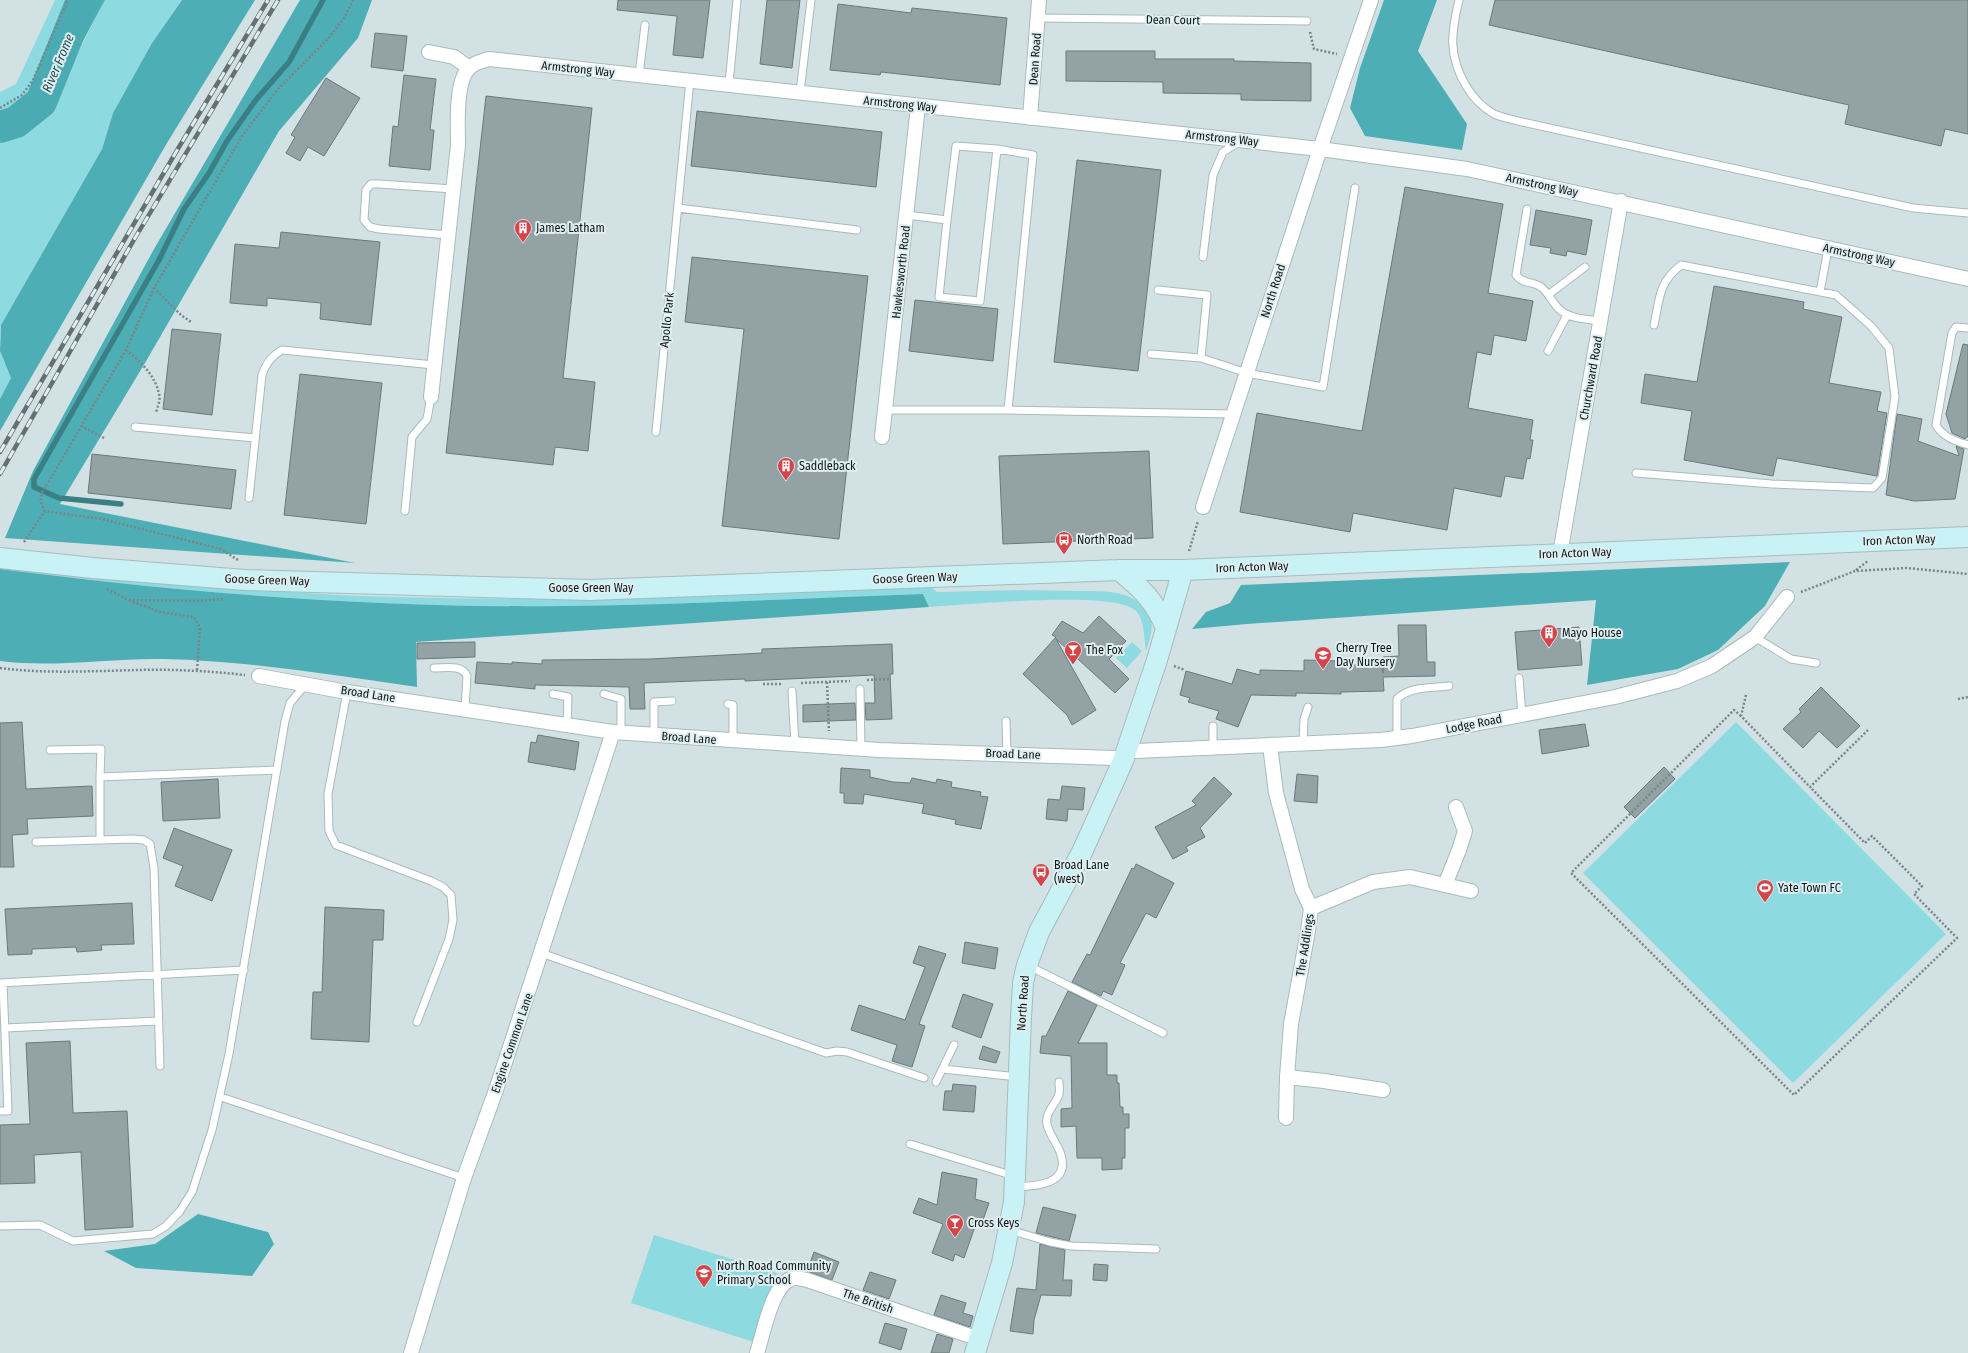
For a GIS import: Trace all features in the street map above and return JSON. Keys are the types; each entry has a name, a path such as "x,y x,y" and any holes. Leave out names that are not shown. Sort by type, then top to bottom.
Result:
{"main road":[{"name":"Iron Acton Way","path":"1183,570 1968,537"},
{"name":"Goose Green Way","path":"0,558 93,568 245,580 590,590 1119,570 1183,570"},
{"path":"1119,570 1151,599 1166,628"},
{"name":"North Road","path":"977,1346 1010,1230 1016,1182 1022,990 1026,965 1039,932 1083,850 1125,755 1183,570"}],"street":[{"name":"Dean Road","path":"1030,118 1039,0"},
{"name":"North Road","path":"1203,507 1246,372 1371,0"},
{"path":"429,52 454,57 469,68 464,76 458,115 458,145 431,397"},
{"name":"Armstrong Way","path":"469,68 478,62 489,59 1241,140 1467,169 1621,201 1828,249 1968,279"},
{"name":"Hawkesworth Road","path":"882,437 918,106"},
{"name":"Churchward Road","path":"1560,554 1621,201"},
{"name":"Lodge Road","path":"1125,755 1136,751 1396,738 1615,697 1677,681 1712,666 1755,637 1787,597"},
{"name":"Broad Lane","path":"259,676 347,692 617,733 862,749 1114,758 1125,755"},
{"name":"Engine Common Lane","path":"411,1353 464,1178 496,1090 541,953 617,733"},
{"name":"The Addlings","path":"1270,745 1276,793 1302,890 1310,908 1308,931 1291,1024 1286,1118"},
{"path":"1445,885 1465,830 1456,807"},
{"path":"1310,908 1373,882 1410,877 1471,891"},
{"path":"1287,1077 1383,1090"},
{"name":"The British","path":"757,1353 776,1293 783,1283 792,1278 807,1280 977,1346"}],"lane":[{"path":"729,84 737,0"},
{"path":"800,92 811,0"},
{"path":"1459,0 1452,28 1452,56 1459,75 1474,99 1494,114 1518,121 1913,208 1968,213"},
{"name":"Dean Court","path":"1038,18 1307,22"},
{"path":"639,75 645,25"},
{"name":"Apollo Park","path":"656,432 690,80"},
{"path":"1203,257 1213,175 1223,152 1241,140"},
{"path":"997,149 980,301 939,296 956,146 997,149 1033,154 1008,410"},
{"path":"448,235 370,227 364,220 366,190 371,184 453,189"},
{"path":"1150,354 1201,358 1246,372 1323,387 1355,188"},
{"path":"678,208 857,230"},
{"path":"1527,209 1516,275 1521,281 1534,283 1542,287 1559,309 1567,315 1601,321"},
{"path":"907,215 947,220"},
{"path":"1820,292 1828,249"},
{"path":"1636,472 1772,484 1873,488 1882,478 1895,397 1889,348 1871,326 1836,295 1681,265 1670,274 1663,284 1654,325"},
{"path":"1548,295 1585,267"},
{"path":"1158,290 1207,295 1201,358"},
{"path":"1548,350 1567,315"},
{"path":"1968,328 1956,327 1952,332 1936,425 1940,432 1945,436 1968,445"},
{"path":"249,498 262,375 266,364 274,354 282,350 434,365"},
{"path":"405,511 412,437 427,419 431,397"},
{"path":"886,410 1008,410 1233,414"},
{"path":"135,426 255,438"},
{"path":"1755,637 1791,659 1816,663"},
{"path":"434,668 460,668 465,671 464,709"},
{"path":"1519,678 1522,715"},
{"path":"0,1226 40,1224 73,1241 153,1234 166,1226 180,1211 192,1192 221,1097 244,970 285,721 290,704 306,684"},
{"path":"1396,738 1397,699 1404,692 1449,686"},
{"path":"860,689 862,749"},
{"path":"792,691 795,745"},
{"path":"347,692 328,794 329,831 336,845 431,881 443,887 452,895 453,920 449,940 417,1022"},
{"path":"553,694 568,697 567,726"},
{"path":"604,694 621,700 617,733"},
{"path":"654,736 654,702 672,701"},
{"path":"728,704 733,705 733,741"},
{"path":"1303,743 1304,719 1308,707"},
{"path":"1006,721 1007,754"},
{"path":"1213,726 1213,748"},
{"path":"50,750 101,749 100,840"},
{"path":"100,776 277,770"},
{"path":"36,842 132,839 144,840 150,844 154,868 160,1066"},
{"path":"541,953 826,1053 837,1051 847,1052 924,1078"},
{"path":"1026,965 1163,1033"},
{"path":"0,1111 8,1111 5,1028 1,983 244,970"},
{"path":"5,1028 158,1021"},
{"path":"936,1082 954,1045"},
{"path":"943,1069 1020,1077"},
{"path":"910,1144 1016,1182 1042,1185 1052,1182 1058,1176 1062,1166 1062,1156 1047,1125 1047,1115 1059,1095 1059,1082"},
{"path":"221,1097 464,1178"},
{"path":"1010,1230 1050,1242 1071,1246 1156,1249"}],"path":[{"path":"0,108 22,95 33,80 68,0"},
{"path":"45,511 40,502 41,493 126,350 154,288 242,136 278,90 327,40 344,18 353,0"},
{"path":"1307,22 1314,49 1351,57"},
{"path":"154,288 180,315 191,322"},
{"path":"126,350 141,362 153,379 160,396 156,413"},
{"path":"81,426 104,438"},
{"path":"1183,570 1203,507"},
{"path":"21,561 25,538 45,511"},
{"path":"45,511 102,520 221,549 244,564 245,580"},
{"path":"1787,597 1855,571 1907,568 1968,574"},
{"path":"197,670 200,628 194,617 160,612 128,600 197,601 228,598"},
{"path":"0,668 76,672 197,670 259,676"},
{"path":"860,680 891,679"},
{"path":"799,683 853,681"},
{"path":"827,682 829,747"},
{"path":"763,684 785,683"},
{"path":"1741,716 1746,695"},
{"path":"1958,699 1968,697"},
{"path":"1734,710 1810,787 1865,843 1872,836 1922,886 1914,894 1957,938 1794,1095 1571,873 1734,710"},
{"path":"1810,787 1868,730"}],"shaded area":[{"path":"55,0 78,0 71,15 48,79 30,106 18,117 0,123 0,92 16,84"},
{"path":"90,0 105,0 75,56 66,58 68,48"},
{"path":"105,0 182,0 152,43 113,113 102,149 1,325 0,337 0,139 26,124 44,107 56,86 66,58 76,56"},
{"path":"182,0 255,0 167,143 0,431 0,399 11,378 0,351 1,325 102,149 113,113 152,43"},
{"path":"300,0 372,0 358,38 279,131 145,363 60,504 355,563 5,538 33,471 154,249"},
{"path":"1384,0 1437,0 1418,51 1467,124 1462,150 1365,136 1350,108 1360,68"},
{"path":"0,351 11,378 0,399"},
{"path":"1790,562 1765,606 1718,650 1678,669 1587,685 1596,600 1192,629 1206,612 1230,603 1241,585"},
{"path":"0,564 248,589 297,593 397,597 530,599 664,597 931,587 937,592 1023,590 1100,591 1125,595 1138,602 1150,616 1152,626 1146,651 1141,619 1135,610 1121,604 1098,601 1037,600 929,607 923,594 697,603 561,606 491,606 350,602 209,592 70,578 0,569"},
{"path":"0,569 70,578 209,592 350,602 491,606 561,606 697,603 923,594 929,607 416,642 417,687 291,669 196,660 143,659 41,664 0,661"},
{"path":"1132,642 1142,651 1127,668 1116,658"},
{"name":"Yate Town FC","path":"1736,722 1946,934 1793,1083 1583,873"},
{"path":"198,1214 268,1232 274,1244 252,1276 136,1268 104,1251 155,1244"},
{"name":"North Road Community Primary School","path":"654,1235 777,1273 754,1342 631,1303"}],"building":[{"path":"618,0 710,0 703,58 673,55 677,16 617,10"},
{"path":"767,0 800,0 792,68 760,64"},
{"path":"1495,0 1968,0 1968,134 1945,129 1941,146 1845,124 1849,105 1489,25"},
{"path":"838,4 911,13 912,8 1007,18 1000,85 881,72 880,75 830,70"},
{"path":"375,33 407,36 403,71 371,67"},
{"path":"1066,51 1155,51 1155,59 1234,59 1234,61 1311,63 1311,101 1241,100 1241,94 1163,93 1163,82 1066,81"},
{"path":"404,75 436,79 430,130 434,130 430,170 389,166 393,126 398,127"},
{"path":"326,78 360,98 324,156 308,147 300,161 286,153 295,137 291,135"},
{"name":"James Latham","path":"486,96 592,108 563,378 595,382 588,451 555,447 553,465 446,453"},
{"path":"697,111 882,132 876,187 691,166"},
{"path":"1077,160 1161,170 1138,371 1054,362"},
{"path":"1405,187 1503,204 1488,293 1533,301 1526,341 1494,335 1491,355 1477,352 1468,408 1533,420 1530,440 1533,440 1530,459 1527,458 1523,479 1505,476 1501,497 1454,488 1447,530 1353,513 1350,532 1240,512 1257,413 1362,431"},
{"path":"1536,210 1592,220 1586,255 1567,251 1566,256 1550,253 1551,248 1530,245"},
{"path":"281,232 380,242 371,325 320,319 321,303 267,298 267,306 230,303 235,244 279,248"},
{"path":"692,257 868,276 839,539 722,526 744,329 685,322"},
{"path":"1714,286 1804,302 1803,309 1842,317 1829,383 1881,392 1877,411 1887,413 1877,476 1777,458 1773,476 1684,460 1692,411 1641,403 1645,374 1697,382"},
{"path":"915,300 998,309 993,361 909,351"},
{"path":"172,329 221,334 212,415 163,409"},
{"path":"1963,344 1968,345 1968,437 1965,439 1952,433 1946,414"},
{"path":"300,374 382,383 366,524 284,515"},
{"path":"1897,414 1922,419 1918,441 1959,456 1956,446 1964,449 1955,499 1914,501 1886,495"},
{"path":"1149,451 1153,538 1003,544 999,456"},
{"path":"92,454 236,470 231,509 88,493"},
{"name":"The Fox","path":"1099,616 1126,641 1109,659 1129,679 1115,693 1056,639 1096,710 1072,725 1067,715 1023,674 1056,637 1052,635 1062,621 1083,633"},
{"path":"1398,625 1426,625 1427,662 1435,662 1435,676 1383,677 1384,691 1341,692 1341,694 1296,693 1296,696 1251,695 1238,727 1216,719 1219,711 1188,702 1190,698 1180,695 1186,671 1232,684 1237,669 1260,675 1260,670 1304,671 1304,660 1342,661 1341,665 1382,665 1383,673 1383,657 1399,656"},
{"name":"Mayo House","path":"1579,627 1582,665 1518,670 1515,632"},
{"path":"475,642 475,657 417,659 417,643"},
{"path":"892,644 893,674 890,674 892,719 866,720 865,703 875,703 874,675 745,681 745,679 644,683 645,709 630,709 629,687 535,685 535,689 475,683 477,662 542,664 542,660 651,659 762,653 762,649"},
{"path":"1821,687 1860,726 1837,748 1819,731 1803,748 1783,729 1801,712 1799,709"},
{"path":"855,703 856,720 803,722 803,705"},
{"path":"22,722 26,789 92,786 93,816 27,819 28,834 12,835 14,867 0,867 0,723"},
{"path":"1585,724 1589,746 1542,754 1539,730"},
{"path":"538,735 579,742 575,770 528,762 531,742 536,743"},
{"path":"1664,767 1675,779 1635,818 1624,807"},
{"path":"841,768 870,770 870,777 893,782 910,783 912,778 936,783 937,779 952,782 951,787 981,792 980,796 988,797 981,829 955,824 956,820 922,813 924,804 864,794 863,804 844,803 844,793 840,793"},
{"path":"1297,774 1318,776 1317,803 1294,801"},
{"path":"1214,777 1232,794 1200,828 1205,837 1186,847 1188,851 1173,859 1155,827 1196,805 1192,801"},
{"path":"218,779 220,818 163,821 161,782"},
{"path":"1062,786 1085,788 1083,810 1068,809 1067,821 1046,819 1048,799 1060,800"},
{"path":"174,828 232,850 212,901 175,886 183,866 163,858"},
{"path":"1136,864 1174,883 1156,918 1146,913 1120,963 1125,965 1112,995 1103,991 1101,996 1072,982 1087,954 1090,955 1132,868 1134,869"},
{"path":"132,903 134,944 101,945 102,950 77,952 76,947 32,949 32,954 8,955 5,909"},
{"path":"325,907 384,910 383,940 373,940 369,1042 311,1039 313,992 322,992"},
{"path":"965,942 998,948 995,969 962,963"},
{"path":"919,946 946,954 919,1024 925,1026 912,1067 892,1061 897,1045 851,1030 859,1005 905,1020 925,967 913,963"},
{"path":"1068,991 1097,1005 1078,1043 1107,1043 1107,1075 1117,1075 1117,1083 1119,1083 1120,1107 1123,1107 1123,1114 1129,1114 1129,1128 1125,1128 1125,1158 1122,1158 1122,1169 1102,1170 1102,1158 1077,1158 1076,1126 1061,1127 1061,1109 1072,1108 1071,1056 1040,1053 1042,1036 1046,1036"},
{"path":"963,994 993,1004 981,1038 952,1027"},
{"path":"70,1041 73,1113 127,1111 133,1227 85,1230 81,1152 34,1155 35,1183 0,1184 0,1125 30,1124 26,1043"},
{"path":"983,1046 1000,1052 996,1063 979,1059"},
{"path":"953,1084 976,1086 974,1112 943,1110 945,1091 952,1091"},
{"path":"942,1172 977,1179 975,1199 989,1203 983,1220 978,1218 964,1258 955,1254 953,1261 932,1253 943,1224 913,1213 919,1198 937,1205"},
{"path":"1043,1207 1076,1215 1069,1241 1036,1233"},
{"path":"1040,1244 1065,1250 1063,1280 1072,1280 1071,1296 1041,1295 1034,1320 1033,1334 1010,1331 1017,1288 1036,1290"},
{"path":"814,1252 839,1262 832,1280 807,1271"},
{"path":"1094,1264 1108,1265 1107,1281 1093,1280"},
{"path":"870,1272 896,1280 889,1299 863,1290"},
{"path":"941,1295 966,1303 963,1313 973,1316 970,1327 934,1315"},
{"path":"885,1323 907,1329 901,1350 879,1343"},
{"path":"937,1334 953,1339 949,1353 931,1353"}],"waterway":[{"name":"River Frome","path":"0,127 16,122 41,102 79,8 84,0"},
{"path":"121,504 59,498 34,487 34,479 159,260 184,209 209,173 227,141 255,101 289,62 323,0"}],"railway":[{"path":"0,452 179,147 268,0"},
{"path":"0,474 135,238 278,0"}],"place":[{"name":"James Latham","path":"523,243"},
{"name":"Saddleback","path":"786,481"},
{"name":"North Road","path":"1064,555"},
{"name":"Mayo House","path":"1549,648"},
{"name":"The Fox","path":"1073,665"},
{"name":"Cherry Tree Day Nursery","path":"1323,670"},
{"name":"Broad Lane (west)","path":"1041,887"},
{"name":"Yate Town FC","path":"1765,903"},
{"name":"Cross Keys","path":"955,1238"},
{"name":"North Road Community Primary School","path":"704,1288"}]}
